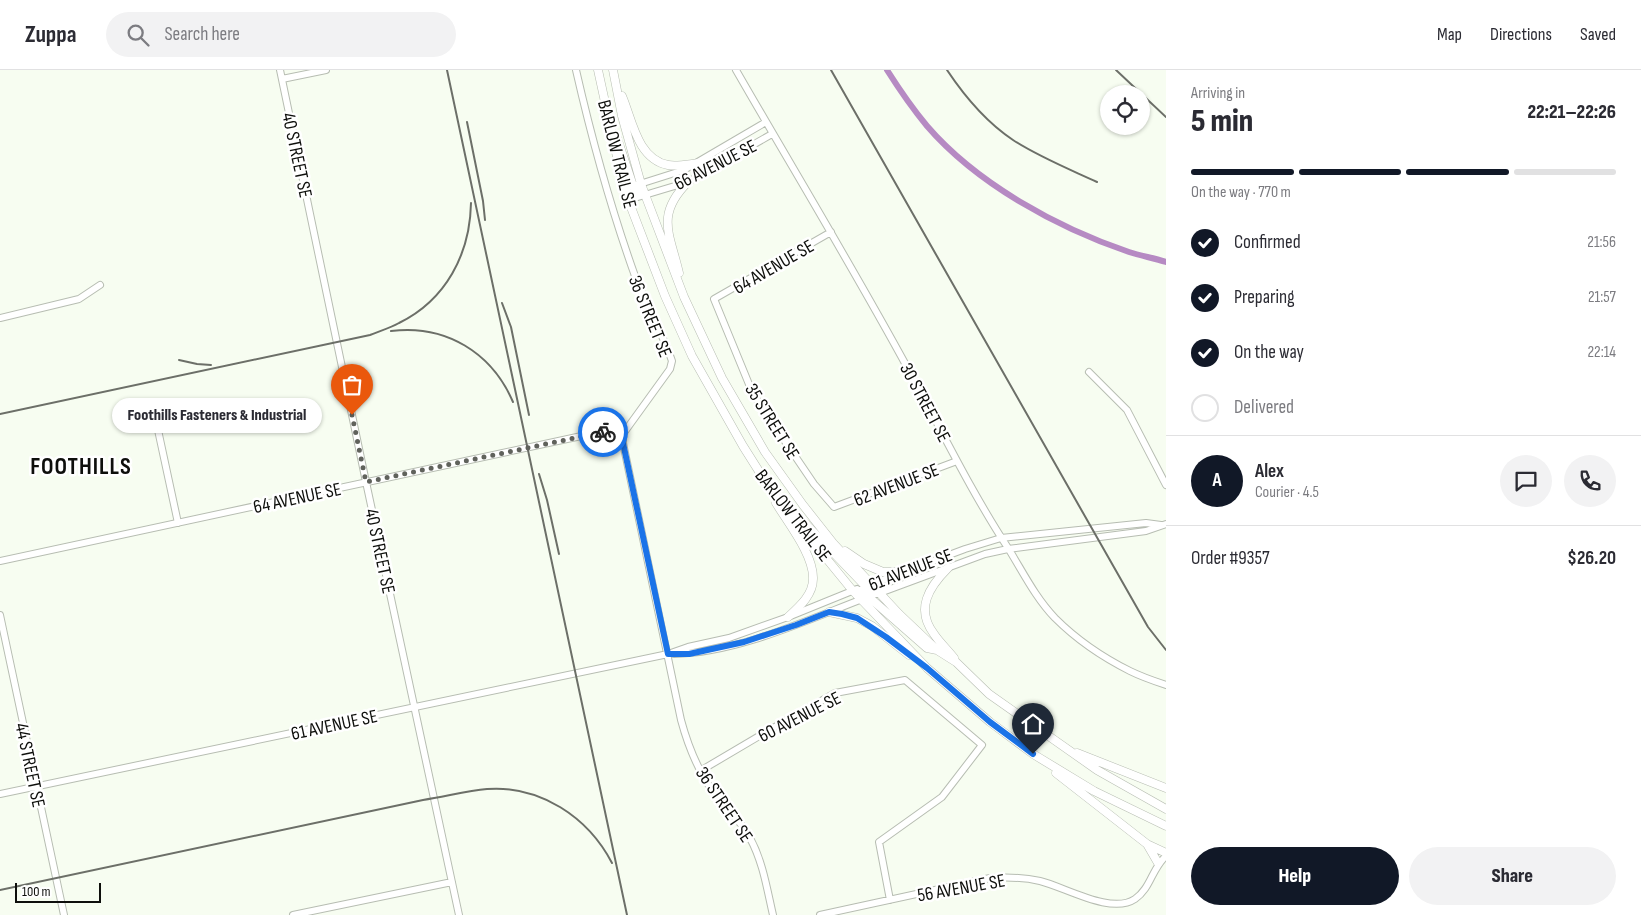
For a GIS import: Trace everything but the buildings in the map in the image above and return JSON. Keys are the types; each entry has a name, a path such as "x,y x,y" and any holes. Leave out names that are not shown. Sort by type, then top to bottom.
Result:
{"main road":[{"name":"BARLOW TRAIL SE","path":"598,70 624,189 665,296 692,356 743,446 772,492 853,591 866,598 927,668 990,722 1033,754 1094,791 1166,826"},
{"name":"BARLOW TRAIL SE","path":"613,70 637,185 645,195 684,297 722,378 742,414 765,452 803,505 869,585 937,650 956,662 989,694 1097,770 1166,809"},
{"path":"616,83 630,116 635,134 650,156 668,166 699,163"},
{"path":"607,110 637,185"},
{"path":"684,297 669,238 668,211 674,197 688,182"},
{"path":"772,492 776,503 811,563 813,580 810,591 803,604 788,617"},
{"path":"788,511 800,518 869,585"},
{"path":"833,542 864,564 883,572 910,571"},
{"path":"948,568 936,580 930,590 926,600 925,611 933,634 956,662"},
{"path":"866,598 927,648 937,650"},
{"path":"829,612 857,618 872,626 927,668"},
{"path":"1063,747 1166,788"},
{"path":"1033,754 1147,844 1166,854"},
{"path":"1147,844 1158,863"}],"street":[{"name":"40 STREET SE","path":"280,70 459,915"},
{"path":"282,79 326,70"},
{"name":"36 STREET SE","path":"576,70 590,129 620,234 636,279 672,361 670,369 623,434 625,452 687,745 714,793 741,823 750,838 762,867 773,915"},
{"name":"30 STREET SE","path":"736,70 831,232 907,366 1000,538 1034,594 1056,618 1109,659 1131,671 1166,685"},
{"name":"66 AVENUE SE","path":"624,189 684,170 699,163 766,122"},
{"name":"66 AVENUE SE","path":"628,200 688,182 772,134"},
{"name":"64 AVENUE SE","path":"714,299 831,232"},
{"path":"0,318 79,299 100,285"},
{"name":"35 STREET SE","path":"714,299 753,394 814,484 834,507"},
{"path":"1089,372 1127,410 1166,485"},
{"path":"158,430 178,523"},
{"name":"64 AVENUE SE","path":"0,561 600,432 623,434"},
{"name":"62 AVENUE SE","path":"834,507 957,461"},
{"name":"61 AVENUE SE","path":"0,794 668,654 688,647 729,638 965,549 1000,538 1146,523 1163,525"},
{"name":"61 AVENUE SE","path":"668,654 689,654 744,642 796,625 986,554 1008,549 1146,530 1163,525"},
{"name":"44 STREET SE","path":"0,615 64,915"},
{"name":"60 AVENUE SE","path":"700,771 835,694 905,680 982,745 942,797 879,842 890,900"},
{"name":"56 AVENUE SE","path":"820,915 990,878 1016,877 1040,881 1106,903 1118,905 1134,900 1143,892 1150,882 1158,863 1166,854"},
{"path":"293,915 452,882"}],"waterway":[{"path":"887,70 927,126 947,147 994,185 1020,202 1075,230 1129,252 1166,262"}],"railway":[{"path":"447,70 627,915"},
{"path":"831,70 1148,627 1166,650"},
{"path":"947,70 961,90 1003,133 1033,152 1097,182"},
{"path":"1116,70 1166,117"},
{"path":"467,122 485,220"},
{"path":"0,414 370,335 399,323 430,302 452,274 466,240 470,222 471,203"},
{"path":"502,303 511,327 529,415"},
{"path":"391,331 411,330 430,332 448,337 465,346 480,356 493,369 513,402"},
{"path":"179,360 211,365"},
{"path":"539,474 559,554"},
{"path":"0,890 423,800 487,789 507,789 526,792 560,807 590,831 612,863"}],"way so far":[{"path":"352,415 366,482 603,432"}],"place":[{"name":"Foothills Fasteners & Industrial","path":"352,415"}],"district":[{"name":"FOOTHILLS","path":"81,466"}],"route":[{"path":"603,432 623,434 623,443 668,654 689,654 744,642 829,612 857,618 872,626 927,668 990,722 1033,754"}]}
